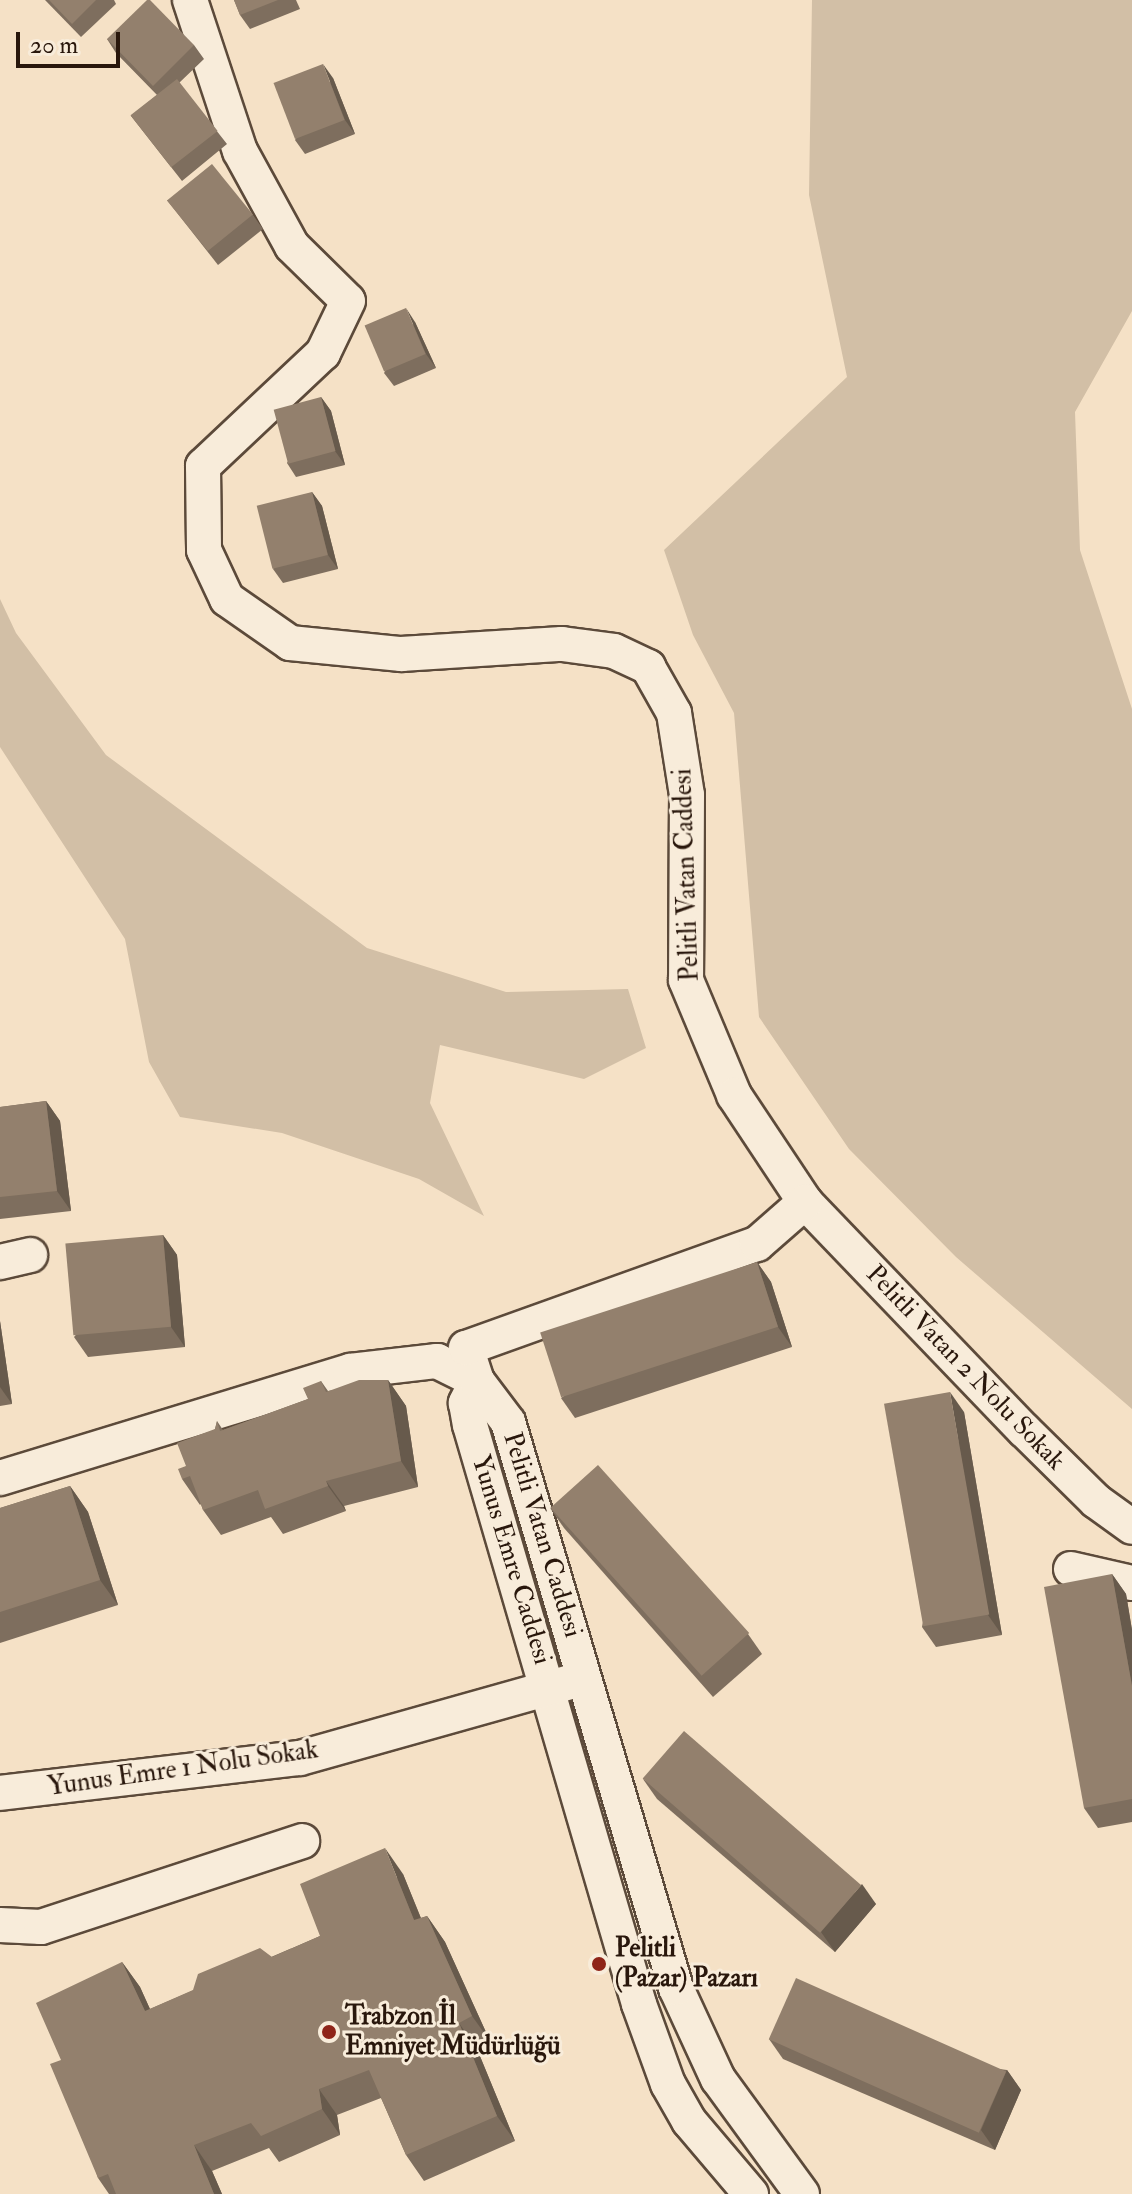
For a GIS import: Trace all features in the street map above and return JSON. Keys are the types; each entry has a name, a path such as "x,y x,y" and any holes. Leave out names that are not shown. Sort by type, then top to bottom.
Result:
{"street":[{"name":"Pelitli Vatan Caddesi","path":"190,0 240,151 292,246 348,301 323,353 203,466 204,550 227,599 290,643 401,654 562,644 614,651 648,667 674,713 687,795 686,980 734,1095 805,1202 777,1229 744,1250 466,1348 477,1381 508,1422 676,1988 718,2079 802,2194"},
{"name":"Pelitli Vatan 2 Nolu Sokak","path":"805,1202 1024,1430 1096,1501 1132,1527"},
{"path":"0,1478 350,1371 437,1361 477,1381"},
{"name":"Yunus Emre Caddesi","path":"477,1381 466,1403 470,1425 639,2004 668,2084 689,2121 751,2194"},
{"path":"1071,1569 1132,1583"},
{"name":"Yunus Emre 1 Nolu Sokak","path":"0,1793 300,1758 586,1678"},
{"path":"0,1925 41,1927 302,1841"}],"shaded area":[{"path":"812,0 1132,0 1132,311 1075,412 1080,550 1132,709 1132,1409 956,1257 849,1149 759,1017 734,713 693,635 664,550 847,377 809,195"},
{"path":"0,599 16,633 106,755 367,948 506,992 628,989 646,1048 584,1079 440,1045 430,1103 484,1216 419,1179 282,1133 180,1117 149,1062 125,939 0,747"}],"building":[{"path":"49,0 96,0 72,24"},
{"path":"147,0 194,45 153,86 107,39"},
{"path":"234,0 278,0 240,15"},
{"path":"323,64 345,120 295,139 274,83"},
{"path":"177,79 218,131 171,167 131,115"},
{"path":"212,164 253,215 208,251 167,201"},
{"path":"406,308 426,354 384,372 365,326"},
{"path":"321,397 335,451 288,464 274,410"},
{"path":"312,492 328,555 272,569 257,506"},
{"path":"46,1101 57,1191 0,1197 0,1107"},
{"path":"163,1235 171,1327 73,1335 65,1244"},
{"path":"757,1262 778,1327 561,1397 540,1332"},
{"path":"359,1380 388,1380 401,1461 326,1481 328,1486 265,1509 258,1490 203,1510 190,1476 182,1479 178,1469 186,1466 177,1443 215,1429 217,1421 220,1431 308,1399 303,1388 321,1381 326,1392"},
{"path":"950,1392 989,1615 923,1626 884,1404"},
{"path":"598,1465 749,1633 702,1676 550,1508"},
{"path":"70,1486 100,1580 0,1612 0,1508"},
{"path":"1112,1574 1132,1686 1132,1799 1084,1808 1044,1587"},
{"path":"684,1731 861,1885 820,1933 643,1779"},
{"name":"Trabzon İl Emniyet Müdürlüğü","path":"385,1848 414,1920 427,1916 472,2016 459,2023 497,2116 406,2155 369,2070 319,2089 322,2109 261,2136 251,2123 194,2145 214,2194 116,2194 108,2174 98,2178 50,2064 61,2060 36,2003 122,1962 145,2011 193,1990 198,1974 260,1948 272,1957 320,1936 300,1884"},
{"path":"796,1978 1006,2072 979,2133 769,2039"}],"place":[{"name":"Pelitli (Pazar) Pazarı","path":"599,1964"},
{"name":"Trabzon İl Emniyet Müdürlüğü","path":"329,2032"}]}
